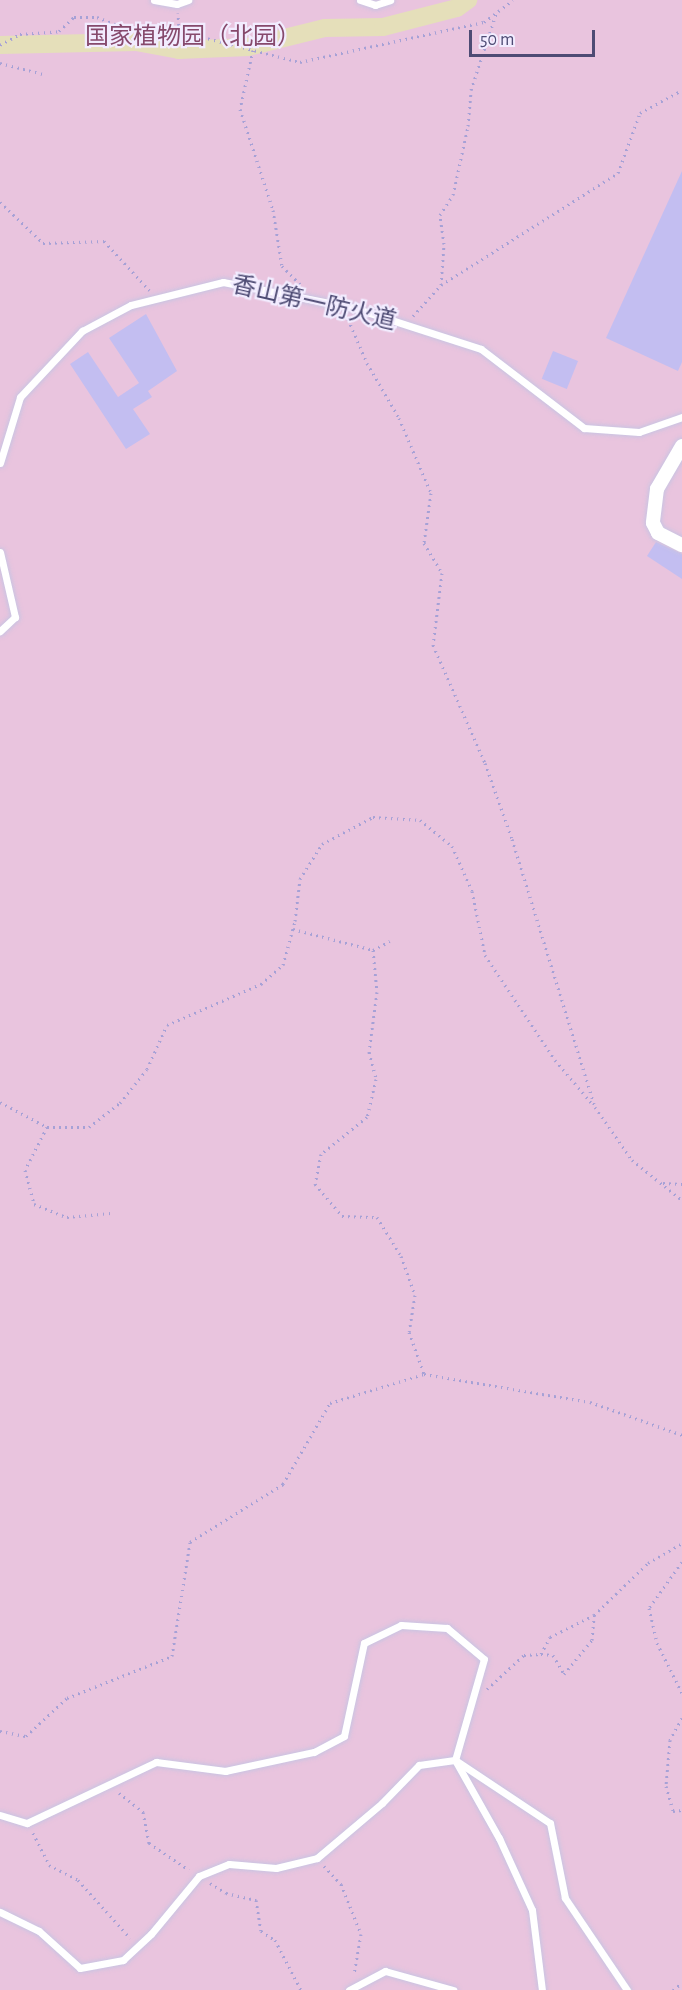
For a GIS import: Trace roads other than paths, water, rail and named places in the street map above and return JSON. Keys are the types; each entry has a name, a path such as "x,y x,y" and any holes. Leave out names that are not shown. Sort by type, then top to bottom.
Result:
{"street":[{"path":"682,446 657,489 652,523 658,532 682,545"}],"lane":[{"path":"154,0 177,4 188,0"},
{"path":"360,0 375,5 390,0"},
{"name":"香山第一防火道","path":"0,463 20,397 82,332 131,305 223,282 342,305 482,349 584,428 639,432 682,417"},
{"path":"0,552 15,617 0,631"},
{"path":"0,1815 27,1823 156,1762 225,1771 314,1752 344,1736 364,1644 401,1624 447,1628 484,1659 455,1760 499,1838 532,1910 542,1990"},
{"path":"0,1912 39,1931 80,1968 123,1960 199,1876 229,1864 276,1868 317,1858 382,1803 419,1765 455,1760 550,1823 565,1898 627,1990"},
{"path":"351,1989 385,1971 453,1990"}],"waterway":[{"path":"0,45 136,42 179,50 248,47 325,28 383,27 457,8 468,0"}],"park label":[{"name":"国家植物园（北园）","path":"193,38"}]}
